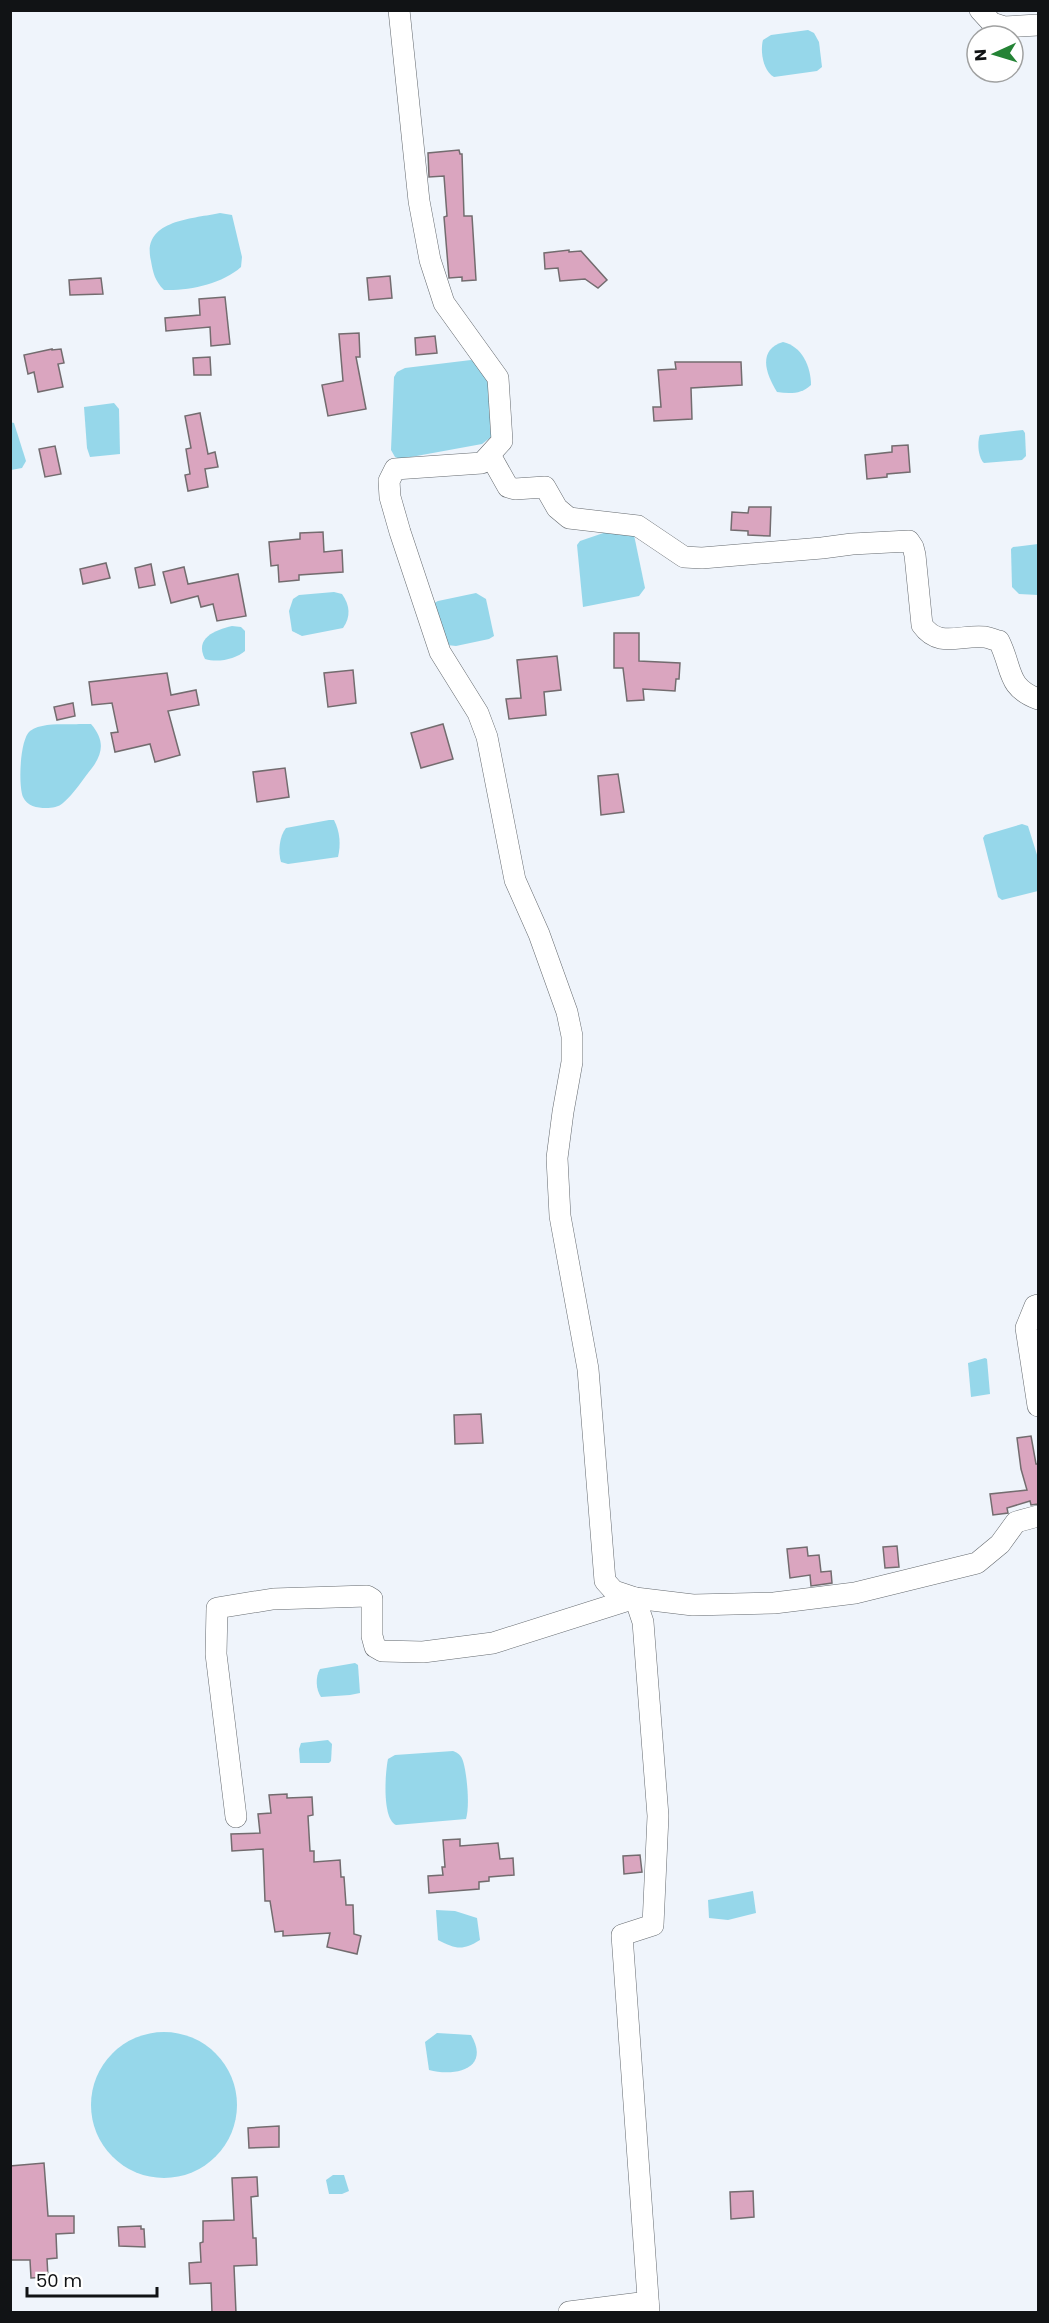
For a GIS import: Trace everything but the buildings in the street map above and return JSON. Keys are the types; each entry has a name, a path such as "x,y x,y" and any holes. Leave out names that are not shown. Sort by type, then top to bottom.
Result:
{"street":[{"path":"399,10 419,201 430,260 444,303 498,378 502,441 482,463 395,469 389,481 390,497 440,652 478,712 488,737 515,880 539,934 567,1012 572,1036 572,1062 557,1158 560,1216 588,1369 605,1581 614,1591 635,1598 693,1605 762,1604 855,1593 977,1563 1000,1544 1016,1522 1038,1516"},
{"path":"980,10 992,23 1004,27 1038,25"},
{"path":"490,455 508,487 515,489 545,487 557,508 569,518 638,526 684,557 702,558 852,544 909,542 915,555 922,625 928,633 943,640 985,637 999,641 1007,657 1014,685 1038,699"},
{"path":"1038,1305 1035,1306 1026,1328 1038,1406"},
{"path":"236,1817 216,1654 217,1608 273,1599 367,1596 372,1599 372,1636 375,1647 382,1651 423,1652 493,1643 635,1598"},
{"path":"569,2313 649,2307 622,1935 653,1925 658,1816 644,1622 635,1598"}],"water":[{"path":"808,30 814,33 819,42 822,67 817,71 774,77 770,74 763,60 763,40 771,35"},
{"path":"220,213 232,215 242,257 241,267 224,278 205,285 164,290 156,280 152,265 150,247 154,237 161,229 171,224"},
{"path":"783,342 795,348 807,365 811,385 800,392 777,392 767,370 766,363 770,351"},
{"path":"471,360 484,372 490,392 495,434 482,444 400,459 395,457 391,450 394,377 397,372 405,368"},
{"path":"114,403 119,409 120,454 90,457 87,448 84,407"},
{"path":"10,422 14,423 26,461 22,468 11,470"},
{"path":"1023,430 1026,456 1022,460 984,463 982,461 979,449 980,435"},
{"path":"618,528 634,535 645,588 639,596 583,607 577,545 580,541"},
{"path":"1038,544 1038,595 1019,594 1012,587 1011,549"},
{"path":"334,592 342,594 347,602 348,615 343,628 302,636 292,631 289,611 293,599 299,595"},
{"path":"476,593 486,599 494,636 456,646 447,645 432,604"},
{"path":"232,626 241,627 245,631 245,651 227,660 205,659 202,652 204,640 219,630"},
{"path":"54,724 91,724 100,740 99,756 75,791 55,807 36,807 25,800 21,791 21,762 24,743 30,731"},
{"path":"334,820 339,834 338,857 288,864 281,862 280,845 286,828"},
{"path":"1022,824 1028,826 1038,858 1038,891 1002,900 998,897 983,838 985,835"},
{"path":"987,1359 990,1394 971,1397 968,1363"},
{"path":"355,1663 358,1665 360,1693 321,1697 317,1683 320,1669"},
{"path":"328,1740 332,1744 329,1763 300,1763 301,1743"},
{"path":"453,1751 458,1753 463,1761 468,1798 466,1819 396,1825 388,1814 386,1774 388,1759 395,1755"},
{"path":"753,1891 756,1913 728,1920 709,1918 708,1900"},
{"path":"436,1910 455,1911 477,1918 480,1940 459,1948 438,1940"},
{"path":"164,2032 192,2038 216,2053 231,2077 237,2105 231,2133 216,2157 192,2172 164,2178 136,2172 112,2157 97,2133 91,2105 97,2077 112,2053 136,2038"},
{"path":"437,2033 471,2035 477,2056 473,2063 459,2071 429,2070 425,2042"},
{"path":"333,2175 344,2175 349,2191 342,2194 329,2194 326,2180"}]}
